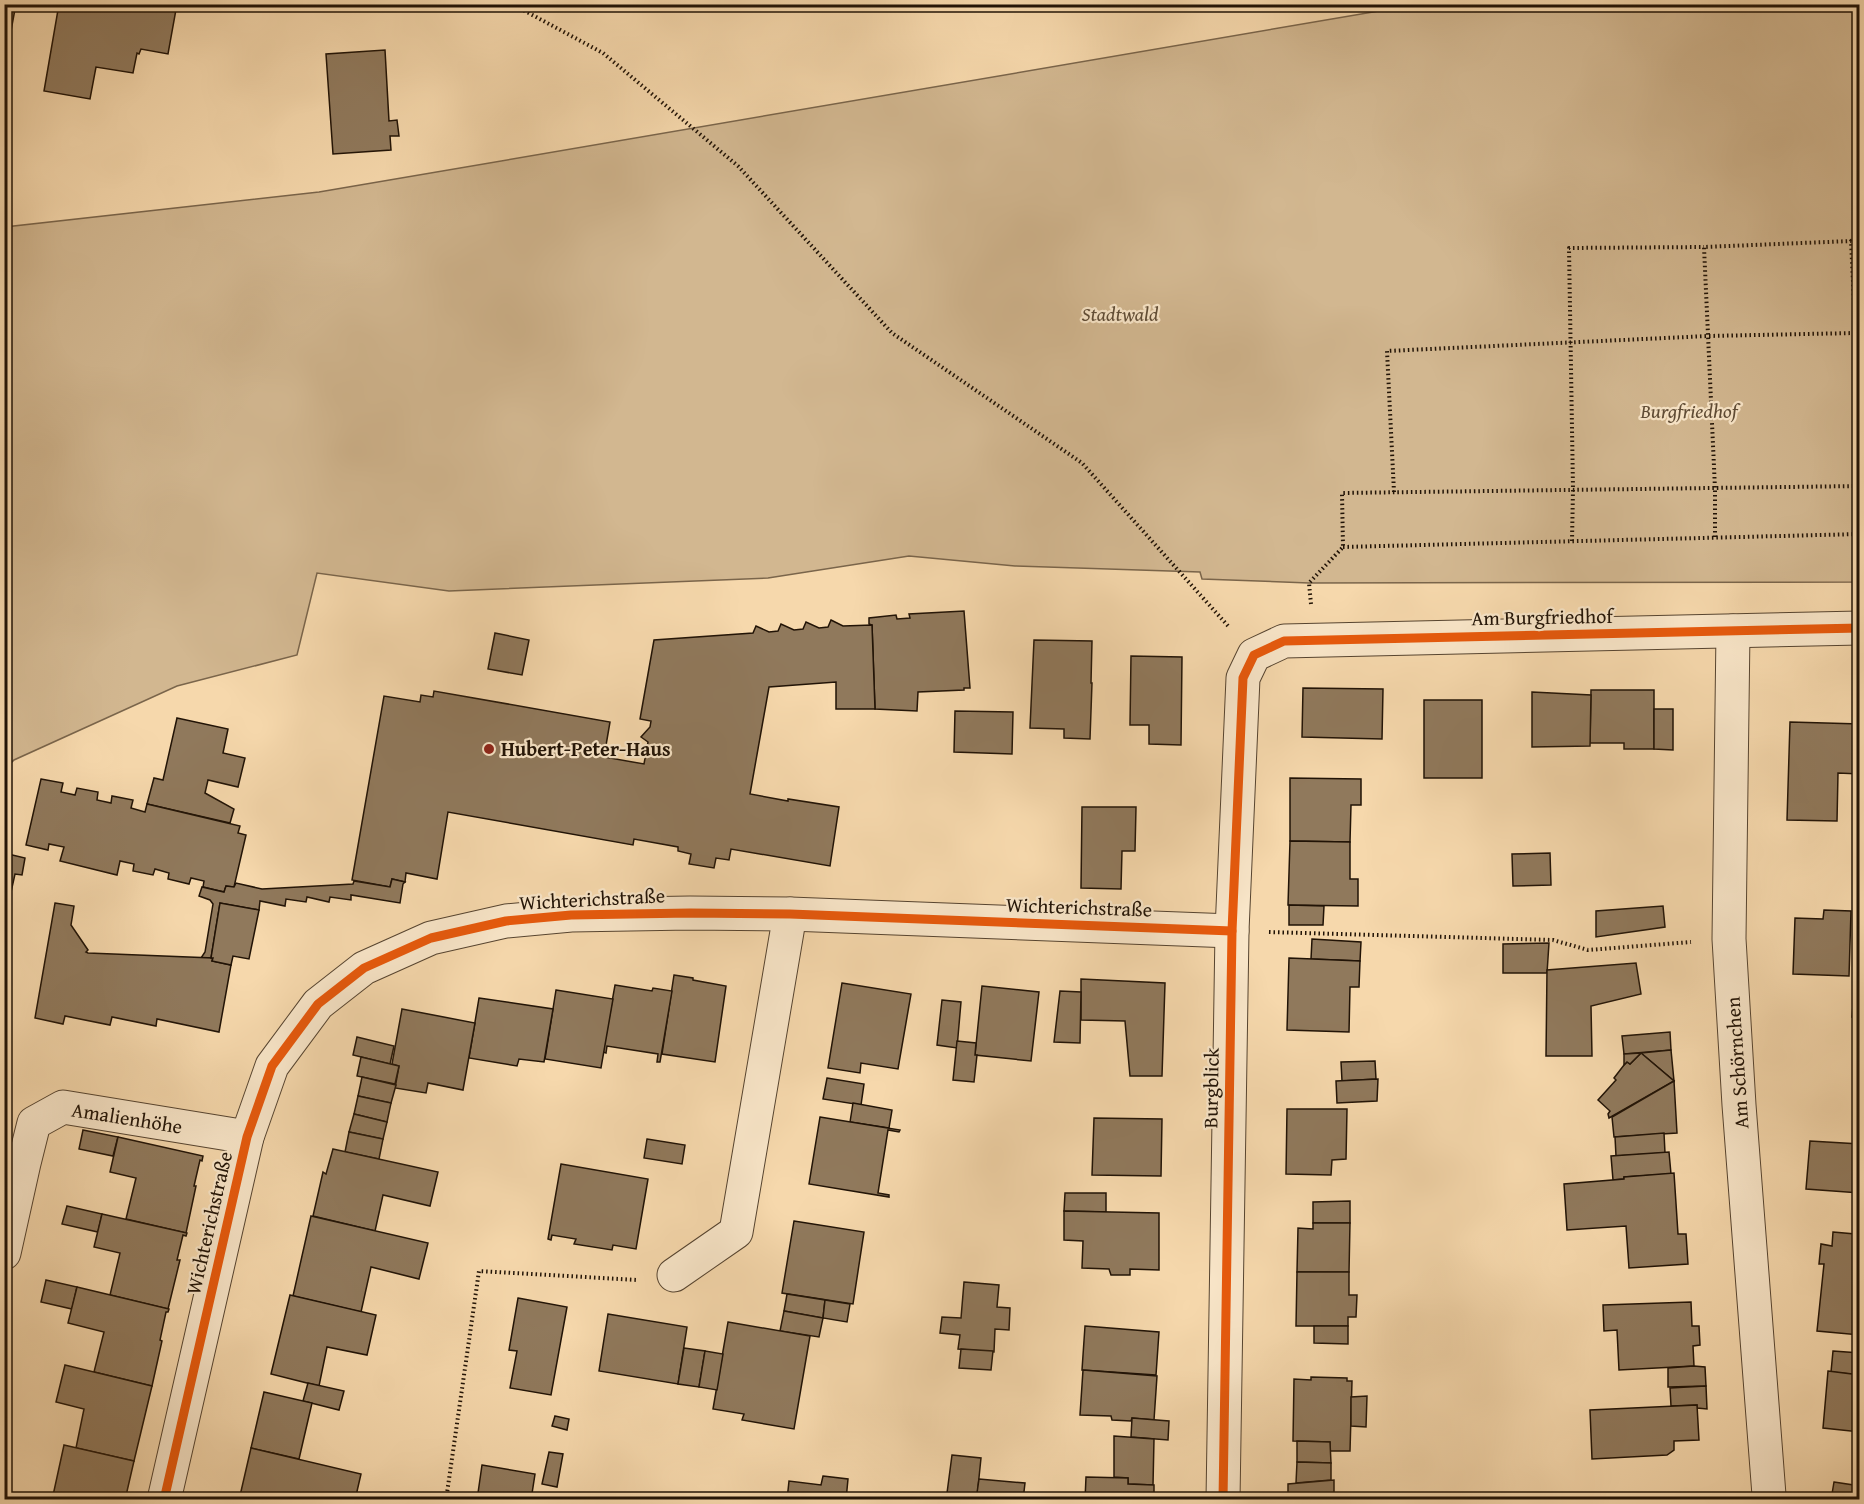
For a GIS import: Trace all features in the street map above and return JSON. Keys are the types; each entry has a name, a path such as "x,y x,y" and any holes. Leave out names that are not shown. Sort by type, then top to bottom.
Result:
{"street":[{"name":"Am Burgfriedhof","path":"1248,667 1284,641 1860,628"},
{"name":"Am Schörnchen","path":"1733,631 1729,939 1768,1495"},
{"name":"Burgblick","path":"1223,1500 1232,931 1248,667"},
{"name":"Wichterichstraße","path":"164,1500 247,1137 272,1066 318,1004 364,968 431,938 506,921 571,915 790,914 1232,931"},
{"path":"674,1275 736,1232 790,914"},
{"name":"Amalienhöhe","path":"4,1253 34,1123 63,1107 247,1137"}],"path":[{"path":"512,4 603,53 738,166 892,333 1082,463 1248,667"},
{"path":"1572,541 1569,248 1704,247 1851,241 1860,237"},
{"path":"1851,241 1860,424"},
{"path":"1704,247 1715,489 1715,537"},
{"path":"1394,492 1387,351 1708,336 1855,333"},
{"path":"1313,640 1309,583 1342,548 1342,493 1860,486"},
{"path":"1342,548 1860,534"},
{"path":"1232,931 1553,940 1588,950 1729,939"},
{"path":"446,1500 480,1271 638,1280"}],"green space":[{"name":"Stadtwald","path":"1420,4 1859,5 1859,582 1309,583 1202,579 1200,572 1015,566 909,556 768,578 449,591 317,573 297,655 177,686 14,760 5,769 5,227 319,192"}],"building":[{"path":"4,4 16,4 4,68"},
{"path":"59,4 106,11 107,4 177,4 168,54 141,49 139,54 137,53 133,73 96,67 90,99 44,91"},
{"path":"385,50 389,121 397,120 399,136 390,136 391,150 333,154 326,54"},
{"path":"964,611 970,688 918,692 917,711 875,709 872,625 869,624 869,618 896,615 897,619 910,618 909,614"},
{"name":"Hubert-Peter-Haus","path":"831,620 843,626 872,625 875,709 836,709 836,682 769,687 750,794 839,807 830,866 731,849 729,860 716,858 714,868 689,864 691,854 678,851 678,847 634,839 633,845 448,812 437,879 406,873 405,882 392,879 390,887 352,880 384,696 420,702 421,695 433,697 434,691 610,722 604,757 644,764 648,742 641,737 650,727 651,721 640,719 654,640 753,633 756,626 769,632 778,631 781,624 794,630 803,629 806,622 819,628 828,627"},
{"path":"495,633 529,640 522,675 488,669"},
{"path":"1034,640 1092,641 1090,739 1064,738 1064,729 1030,728"},
{"path":"1131,656 1182,657 1181,745 1149,744 1149,725 1130,725"},
{"path":"1303,688 1383,689 1382,739 1302,737"},
{"path":"1591,690 1654,690 1654,749 1624,749 1624,743 1590,743"},
{"path":"1532,692 1591,695 1590,746 1532,747"},
{"path":"1424,700 1482,700 1482,778 1424,778"},
{"path":"1654,709 1673,709 1673,750 1654,749"},
{"path":"955,711 1013,712 1012,754 954,752"},
{"path":"177,718 228,729 223,753 245,758 238,787 208,780 205,793 234,809 230,823 147,804 154,778 163,780"},
{"path":"1790,722 1860,724 1860,774 1838,773 1837,821 1787,820"},
{"path":"1290,778 1361,779 1361,805 1351,805 1350,842 1290,841"},
{"path":"41,779 63,783 61,792 75,795 77,788 98,792 97,800 111,803 112,796 133,800 131,808 145,812 147,804 240,826 238,833 246,835 234,887 226,886 224,892 203,887 204,881 191,878 189,884 168,879 169,873 155,869 153,875 133,871 134,864 120,861 117,875 60,861 64,847 49,844 48,850 26,845"},
{"path":"1082,807 1136,807 1135,851 1122,851 1121,889 1081,888"},
{"path":"1290,841 1350,842 1350,879 1358,879 1358,906 1288,905"},
{"path":"4,853 25,858 22,875 15,874 11,892 4,890"},
{"path":"1550,853 1551,885 1513,886 1512,854"},
{"path":"392,879 405,882 400,903 351,895 351,900 330,897 329,902 307,897 306,902 286,899 285,906 260,901 259,910 220,903 211,958 201,958 205,952 213,904 210,900 199,896 202,887 224,892 226,886 234,887 236,883 262,889 353,884 354,881 390,887"},
{"path":"4,890 11,892 7,910 4,909"},
{"path":"55,903 74,906 71,925 88,953 213,958 212,961 231,965 219,1032 157,1019 156,1026 112,1017 110,1025 65,1016 63,1024 35,1018"},
{"path":"220,903 259,910 249,959 233,956 231,965 212,961"},
{"path":"1289,905 1324,906 1323,925 1289,925"},
{"path":"1663,906 1665,927 1596,937 1596,911"},
{"path":"1824,910 1851,911 1849,976 1793,974 1795,918 1823,919"},
{"path":"1312,939 1361,942 1360,961 1311,959"},
{"path":"1549,943 1547,973 1503,973 1503,944"},
{"path":"1289,958 1360,961 1359,987 1350,987 1349,1032 1287,1030"},
{"path":"1636,963 1641,994 1591,1006 1592,1056 1546,1056 1547,970"},
{"path":"674,975 726,986 715,1062 662,1054"},
{"path":"1081,979 1165,983 1162,1076 1130,1076 1125,1021 1081,1020"},
{"path":"842,983 911,994 898,1069 861,1063 860,1073 828,1068"},
{"path":"615,985 652,991 653,988 672,991 660,1062 657,1062 658,1054 607,1046 606,1053 603,1052"},
{"path":"982,986 1039,992 1031,1061 975,1055"},
{"path":"556,990 613,999 601,1068 545,1059"},
{"path":"1060,991 1081,992 1080,1043 1054,1042"},
{"path":"1854,993 1860,993 1860,1017 1852,1017"},
{"path":"479,998 553,1009 544,1062 519,1059 517,1066 469,1058"},
{"path":"942,1000 961,1002 957,1048 937,1045"},
{"path":"402,1009 475,1023 463,1090 428,1083 426,1093 395,1088 399,1066 392,1064"},
{"path":"1670,1032 1671,1050 1624,1054 1622,1036"},
{"path":"357,1037 394,1046 390,1064 353,1055"},
{"path":"957,1041 976,1043 974,1082 953,1080"},
{"path":"1671,1050 1674,1081 1641,1053"},
{"path":"1641,1053 1674,1081 1609,1118 1610,1111 1598,1100 1616,1080 1614,1078 1624,1065 1627,1062 1630,1064"},
{"path":"1641,1053 1630,1064 1627,1062 1624,1065 1624,1054"},
{"path":"361,1057 399,1066 395,1084 357,1076"},
{"path":"1375,1061 1376,1079 1342,1081 1341,1062"},
{"path":"362,1077 396,1085 391,1103 358,1096"},
{"path":"827,1078 864,1084 861,1105 823,1099"},
{"path":"1378,1079 1377,1101 1337,1103 1336,1081"},
{"path":"1674,1081 1677,1133 1614,1137 1612,1117"},
{"path":"358,1096 391,1103 387,1122 354,1114"},
{"path":"853,1103 892,1110 889,1128 850,1122"},
{"path":"1287,1109 1347,1109 1346,1159 1332,1160 1331,1175 1286,1174"},
{"path":"354,1114 387,1122 383,1139 349,1132"},
{"path":"820,1117 900,1130 899,1132 888,1130 878,1193 889,1195 889,1197 809,1184"},
{"path":"1094,1118 1162,1119 1161,1176 1092,1175"},
{"path":"83,1130 118,1137 113,1156 79,1149"},
{"path":"349,1132 383,1139 379,1159 345,1152"},
{"path":"1664,1133 1665,1153 1616,1156 1615,1137"},
{"path":"118,1137 203,1156 194,1186 196,1186 186,1233 126,1219 136,1178 110,1172"},
{"path":"647,1139 685,1145 682,1164 644,1158"},
{"path":"1810,1141 1860,1144 1860,1193 1806,1189"},
{"path":"333,1149 438,1172 430,1206 383,1195 375,1231 313,1216 323,1172 326,1174"},
{"path":"1669,1152 1671,1174 1624,1177 1624,1179 1613,1180 1611,1156"},
{"path":"561,1164 648,1179 636,1249 613,1245 612,1250 574,1244 576,1239 552,1235 551,1240 548,1239"},
{"path":"1674,1173 1678,1234 1686,1234 1688,1264 1629,1268 1626,1226 1567,1230 1564,1184"},
{"path":"1065,1193 1106,1193 1106,1212 1064,1211"},
{"path":"1350,1201 1350,1223 1313,1223 1313,1202"},
{"path":"67,1206 102,1214 98,1232 62,1224"},
{"path":"1064,1211 1159,1213 1159,1270 1130,1269 1130,1275 1111,1275 1109,1269 1082,1268 1083,1241 1064,1240"},
{"path":"102,1214 187,1233 186,1236 183,1235 177,1260 180,1260 168,1309 110,1295 120,1253 94,1247"},
{"path":"311,1216 428,1243 419,1279 371,1267 361,1312 293,1296"},
{"path":"794,1221 864,1232 853,1304 782,1293"},
{"path":"1313,1223 1350,1223 1349,1272 1297,1272 1298,1228 1313,1229"},
{"path":"1833,1232 1860,1236 1860,1335 1817,1331 1824,1264 1819,1264 1821,1244 1832,1246"},
{"path":"1297,1272 1349,1272 1349,1295 1357,1295 1356,1317 1348,1317 1348,1326 1296,1326"},
{"path":"46,1280 77,1287 72,1309 41,1302"},
{"path":"964,1282 999,1285 997,1307 1010,1308 1009,1330 995,1329 994,1352 958,1349 960,1335 940,1333 942,1317 961,1318"},
{"path":"77,1287 169,1309 166,1312 152,1386 94,1372 104,1332 68,1323"},
{"path":"787,1294 825,1300 823,1318 784,1311"},
{"path":"290,1295 376,1315 367,1355 327,1347 319,1386 271,1374"},
{"path":"518,1298 567,1307 551,1395 510,1388 517,1351 509,1350"},
{"path":"825,1300 850,1304 847,1322 823,1318"},
{"path":"1691,1302 1692,1326 1699,1326 1700,1345 1693,1346 1694,1366 1619,1370 1617,1330 1604,1331 1603,1305"},
{"path":"784,1311 823,1318 819,1337 780,1331"},
{"path":"608,1314 687,1327 678,1384 599,1371"},
{"path":"728,1322 810,1336 794,1429 742,1420 744,1414 713,1409"},
{"path":"1085,1326 1159,1332 1156,1375 1082,1370"},
{"path":"1314,1326 1348,1326 1348,1344 1314,1343"},
{"path":"684,1348 705,1351 699,1387 678,1384"},
{"path":"961,1349 993,1351 991,1370 959,1368"},
{"path":"705,1351 723,1354 717,1390 699,1387"},
{"path":"1833,1351 1860,1353 1860,1375 1831,1372"},
{"path":"65,1365 152,1386 134,1461 76,1448 84,1409 56,1402"},
{"path":"1705,1367 1706,1386 1668,1387 1668,1368"},
{"path":"1083,1370 1157,1376 1154,1420 1132,1418 1131,1421 1112,1420 1111,1416 1080,1415"},
{"path":"1828,1371 1860,1375 1860,1432 1823,1428"},
{"path":"1311,1377 1347,1378 1347,1381 1352,1381 1350,1451 1330,1451 1330,1442 1293,1441 1294,1379 1311,1380"},
{"path":"308,1383 344,1391 339,1410 303,1401"},
{"path":"1706,1386 1707,1409 1697,1408 1697,1405 1671,1406 1670,1388"},
{"path":"264,1392 312,1403 299,1459 251,1448"},
{"path":"1367,1396 1366,1427 1351,1426 1351,1397"},
{"path":"1697,1405 1699,1440 1674,1441 1674,1450 1667,1455 1592,1459 1590,1410"},
{"path":"555,1416 569,1419 567,1430 552,1426"},
{"path":"1132,1418 1169,1421 1168,1440 1131,1437"},
{"path":"1114,1436 1154,1439 1153,1485 1128,1484 1128,1478 1114,1477"},
{"path":"1297,1441 1330,1442 1331,1463 1297,1462"},
{"path":"64,1445 134,1461 125,1500 52,1500"},
{"path":"251,1448 361,1474 355,1500 315,1498 314,1500 239,1500"},
{"path":"549,1452 563,1454 557,1487 542,1484"},
{"path":"952,1455 981,1458 977,1497 947,1493"},
{"path":"1297,1462 1331,1463 1331,1480 1296,1483"},
{"path":"482,1465 535,1474 531,1500 477,1500"},
{"path":"823,1476 848,1479 846,1500 787,1500 789,1481 821,1485"},
{"path":"1086,1477 1128,1478 1128,1484 1154,1485 1154,1500 1085,1500"},
{"path":"979,1479 1025,1483 1023,1500 976,1500"},
{"path":"1334,1480 1334,1500 1288,1500 1288,1484"},
{"path":"1834,1482 1860,1486 1860,1500 1831,1500"},
{"path":"1657,1494 1658,1500 1583,1500"}],"cycle path":[{"path":"1223,1500 1232,931 1243,678 1254,655 1284,641 1860,628"},
{"path":"164,1500 247,1137 272,1066 318,1004 364,968 431,938 506,921 571,915 790,914 1232,931"}],"place":[{"name":"Hubert-Peter-Haus","path":"489,749"}],"park label":[{"name":"Burgfriedhof","path":"1689,411"}]}
